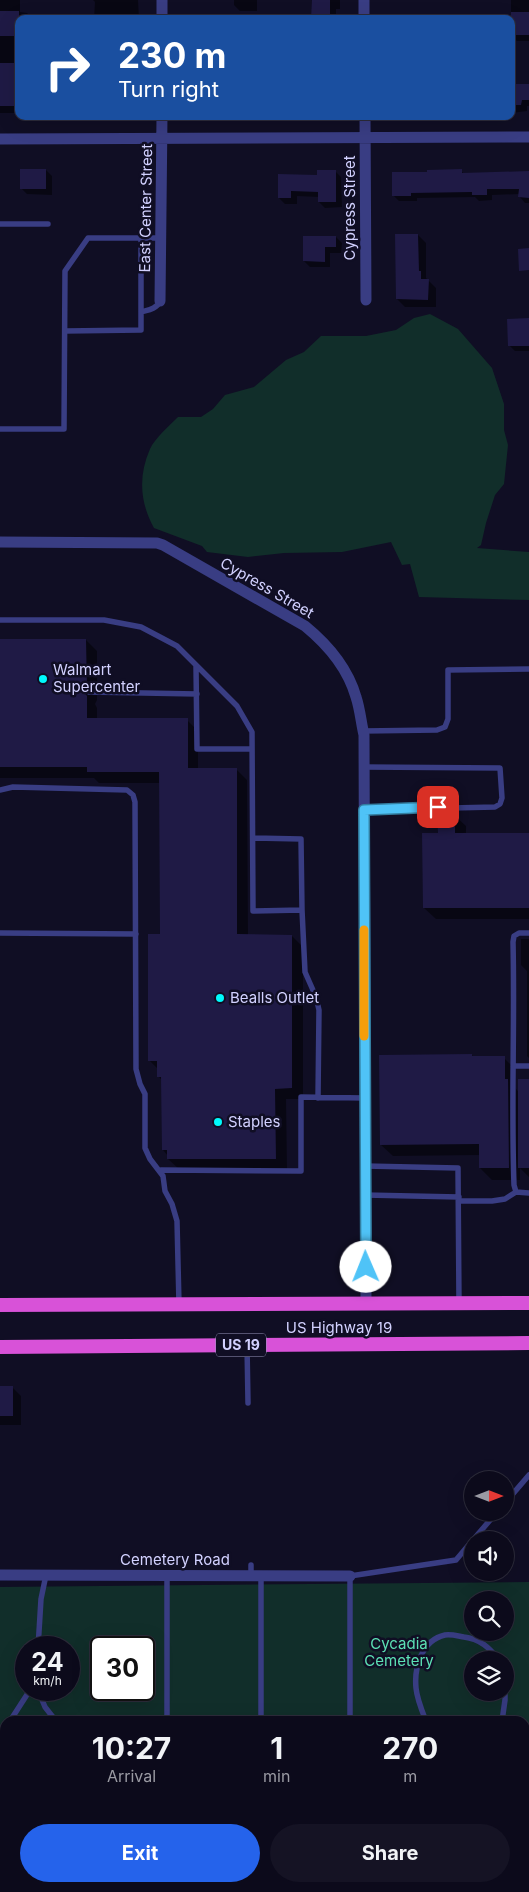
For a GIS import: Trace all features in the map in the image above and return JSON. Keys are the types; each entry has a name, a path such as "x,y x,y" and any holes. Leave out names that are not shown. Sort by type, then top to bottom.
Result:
{"highway":[{"name":"US Highway 19","path":"0,1305 529,1303"},
{"name":"US Highway 19","path":"0,1347 529,1343"}],"street":[{"path":"162,0 162,15"},
{"path":"364,0 364,15"},
{"name":"East Center Street","path":"160,301 162,120"},
{"name":"Cypress Street","path":"364,120 366,300"},
{"path":"0,139 529,137"},
{"name":"Cypress Street","path":"0,542 157,543 305,626 318,636 339,662 354,690 363,731 364,767 366,1303"},
{"name":"Cemetery Road","path":"0,1575 167,1575 255,1572 350,1576"}],"lane":[{"path":"0,224 48,224"},
{"path":"65,330 142,330 140,237"},
{"path":"0,429 64,429 65,271 88,238 161,238"},
{"path":"141,312 154,308 159,305 160,301"},
{"path":"0,620 104,620 141,627 177,646 238,706 252,732 253,911 302,910"},
{"path":"196,666 197,749 252,749"},
{"path":"363,731 437,730 445,727 448,719 448,670 529,669"},
{"path":"89,692 196,694"},
{"path":"364,767 500,768 502,798 500,804 495,807 364,810"},
{"path":"0,790 13,787 122,789 127,790 135,802 136,1074 145,1094 145,1148 157,1168 161,1170 301,1171 301,1097 364,1098"},
{"path":"254,838 301,839 305,972 316,997 319,1010 318,1098"},
{"path":"0,933 136,934"},
{"path":"516,1192 514,1185 512,1132 513,942 514,936 519,933 529,933"},
{"path":"513,1066 529,1066"},
{"path":"365,1166 458,1168 458,1303"},
{"path":"161,1170 164,1191 172,1204 177,1221 179,1304"},
{"path":"365,1195 492,1202 505,1200 516,1192 529,1193"},
{"path":"247,1345 248,1403"},
{"path":"514,1492 529,1475"},
{"path":"481,1531 490,1521"},
{"path":"350,1716 350,1576 456,1560 464,1551"},
{"path":"255,1572 261,1716"},
{"path":"39,1636 41,1599 46,1575"},
{"path":"167,1575 167,1716"},
{"path":"424,1716 418,1695 416,1676 420,1658 430,1643 446,1635 470,1638 487,1646 491,1651"},
{"path":"13,1716 23,1701"},
{"path":"43,1701 52,1716"},
{"path":"503,1716 505,1701"}],"green space":[{"path":"430,314 458,329 492,368 504,404 504,430 508,445 504,484 495,495 481,545 477,548 529,552 529,600 419,597 410,564 402,565 391,542 342,552 284,553 248,557 207,552 202,546 154,528 143,499 142,479 146,459 152,445 162,432 178,417 201,417 213,409 225,395 254,387 286,360 304,352 321,336 366,336 396,330 414,318"},
{"name":"Cycadia Cemetery","path":"529,1582 529,1716 0,1716 0,1587"}],"building":[{"path":"312,0 330,0 330,15 311,15"},
{"path":"0,11 19,11 19,15 15,15 15,36 0,36"},
{"path":"511,12 529,12 529,35 515,35 515,15 511,15"},
{"path":"0,63 15,63 15,106 0,106"},
{"path":"515,84 529,84 529,100 522,100 521,105 515,105"},
{"path":"20,169 46,169 46,189 20,189"},
{"path":"462,169 462,173 529,171 529,198 518,197 519,189 487,189 487,195 472,195 472,192 411,193 411,196 392,196 392,172"},
{"path":"317,170 336,170 336,202 318,202 318,192 291,191 291,198 278,198 278,174 317,175"},
{"path":"395,234 418,234 419,271 421,271 421,279 429,279 428,300 396,299"},
{"path":"303,236 336,236 336,247 325,247 325,262 303,261"},
{"path":"529,248 529,270 519,271 518,249"},
{"path":"529,318 529,346 508,346 507,319"},
{"path":"0,639 86,639 87,688 84,692 87,696 87,718 188,718 188,768 237,768 237,934 292,935 292,1088 275,1089 276,1159 167,1159 167,1150 162,1150 161,1077 157,1077 157,1061 148,1061 148,934 160,934 159,772 87,772 87,767 0,767"},
{"path":"437,813 455,813 455,833 529,833 529,908 423,908 422,833 438,833"},
{"path":"472,1054 472,1056 505,1056 505,1079 508,1079 509,1168 479,1168 479,1144 380,1145 379,1055"},
{"path":"518,1079 529,1079 529,1168 518,1168"},
{"path":"0,1386 13,1386 13,1416 0,1416"}],"slow traffic":[{"path":"364,930 364,1036"}],"place":[{"name":"Walmart Supercenter","path":"43,679"},
{"name":"Bealls Outlet","path":"220,998"},
{"name":"Staples","path":"218,1122"}],"route":[{"path":"366,1267 364,810 438,807"}]}
